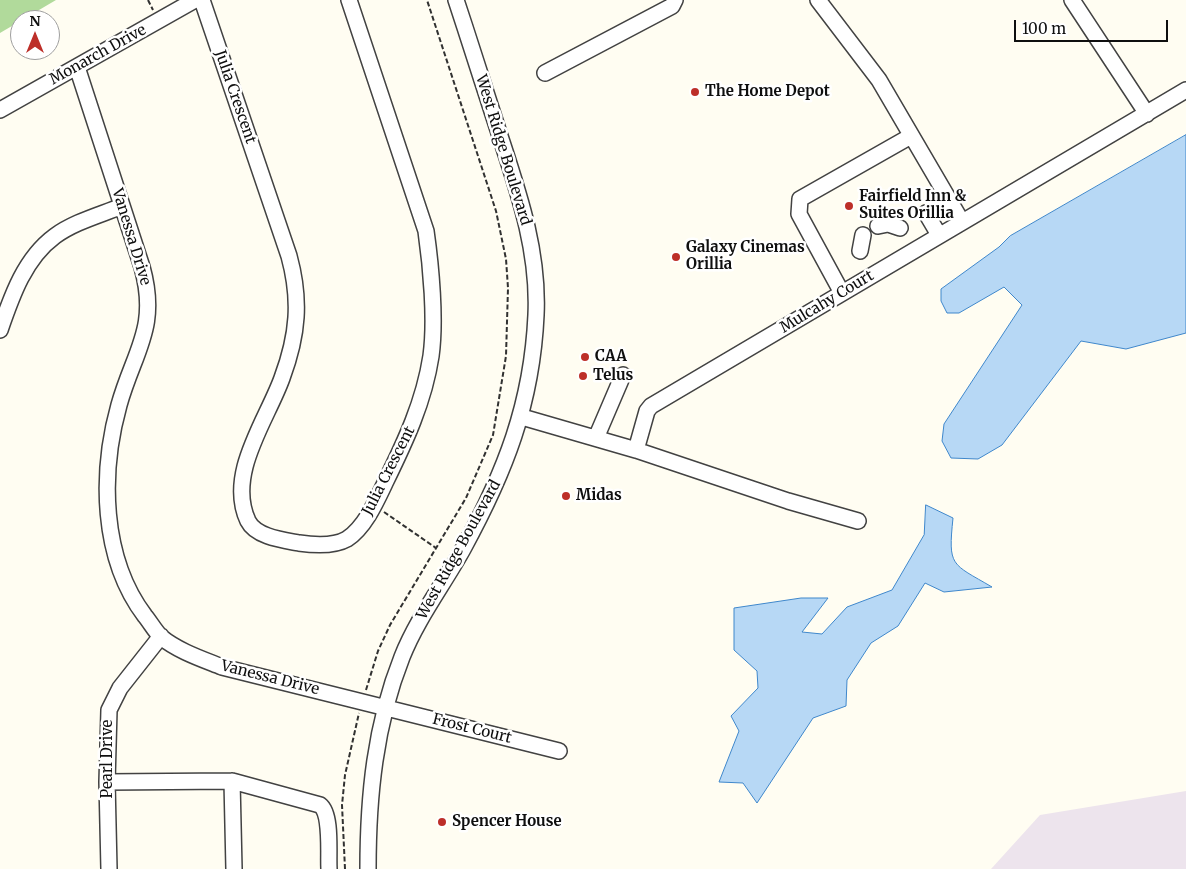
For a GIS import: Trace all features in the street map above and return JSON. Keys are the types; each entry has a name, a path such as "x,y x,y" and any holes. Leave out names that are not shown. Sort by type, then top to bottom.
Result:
{"street":[{"name":"Monarch Drive","path":"0,110 195,0"},
{"name":"Julia Crescent","path":"202,0 289,256 298,299 293,340 282,379 249,452 243,489 244,510 249,523 255,530 298,543 325,545 346,540 355,532 374,505 402,449 425,387 431,354 430,259 426,231 349,0"},
{"name":"West Ridge Boulevard","path":"368,869 370,786 385,707 408,643 462,550 494,488 522,417 532,366 536,281 534,256 518,191 456,0"},
{"path":"546,73 672,6 675,0"},
{"path":"818,0 879,80 962,222"},
{"path":"1072,0 1146,114"},
{"name":"Vanessa Drive","path":"76,67 146,281 148,313 146,333 118,407 107,498 112,544 125,582 139,608 161,636 191,654 222,667 385,707"},
{"name":"Mulcahy Court","path":"636,450 647,411 651,406 1186,90"},
{"path":"842,293 799,214 800,199 911,136"},
{"path":"0,330 20,277 44,246 70,228 122,206"},
{"path":"926,213 940,235"},
{"path":"878,226 888,224 900,228"},
{"path":"860,251 863,235"},
{"path":"596,438 623,375"},
{"path":"522,417 636,450 780,499 858,521"},
{"name":"Pearl Drive","path":"109,869 107,721 112,701 161,636"},
{"name":"Frost Court","path":"385,707 559,751"},
{"path":"232,781 234,869"},
{"path":"107,782 232,781 323,807 328,818 329,869"}],"path":[{"path":"345,869 342,805 344,775 362,701 378,651 409,590 437,548 466,498 493,435 503,385 508,288 506,259 496,211 427,0"},
{"path":"374,505 437,548"}],"shaded area":[{"path":"1186,791 1186,869 991,869 1040,815"}],"green space":[{"path":"0,0 56,0 39,10 10,10 10,27 0,33"}],"water":[{"path":"1186,135 1186,333 1126,349 1081,341 1002,445 978,459 951,458 942,441 944,424 1022,305 1004,287 959,313 947,313 941,301 941,289 999,247 1010,236"},
{"path":"926,505 953,518 951,546 955,562 960,568 992,587 944,592 925,583 898,626 871,643 847,680 846,706 813,718 757,803 743,783 719,782 739,731 731,716 758,688 757,671 734,650 734,608 801,598 828,598 802,632 822,634 847,607 892,590 924,535"}],"place":[{"name":"The Home Depot","path":"695,92"},
{"name":"Fairfield Inn & Suites Orillia","path":"849,206"},
{"name":"Galaxy Cinemas Orillia","path":"676,257"},
{"name":"CAA","path":"585,357"},
{"name":"Telus","path":"583,376"},
{"name":"Midas","path":"566,496"},
{"name":"Spencer House","path":"442,822"}]}
